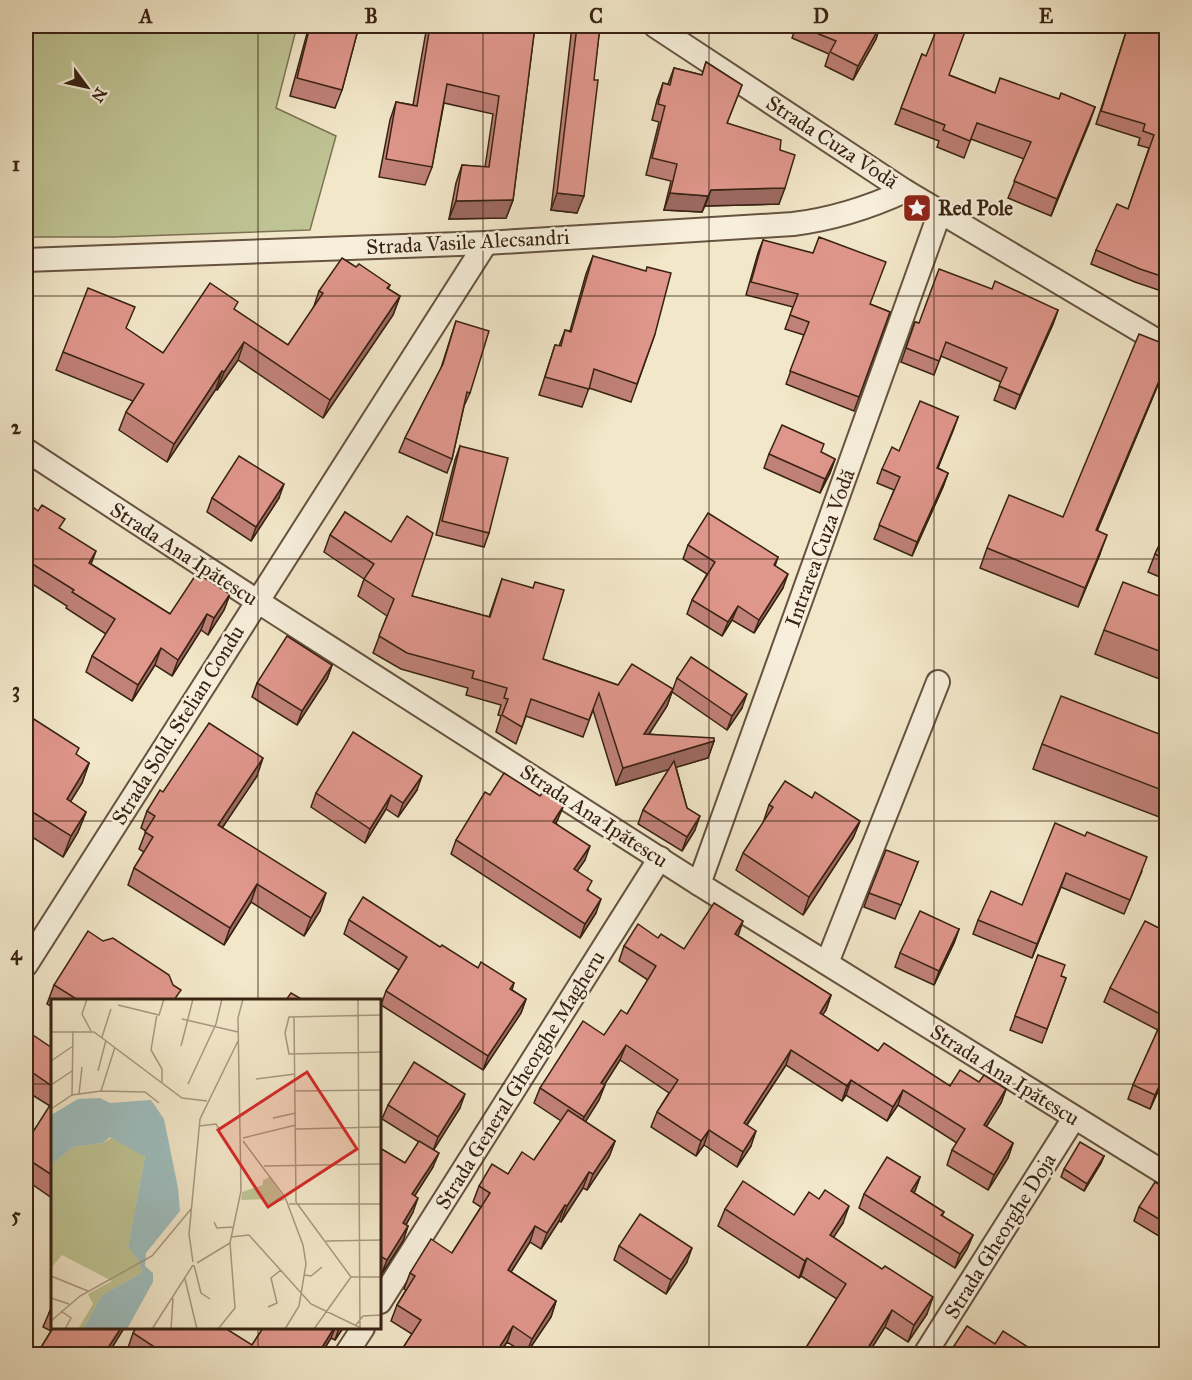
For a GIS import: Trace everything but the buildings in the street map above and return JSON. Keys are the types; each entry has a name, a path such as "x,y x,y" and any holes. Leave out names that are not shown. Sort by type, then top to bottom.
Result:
{"street":[{"name":"Strada Cuza Vodă","path":"655,26 905,191 1167,346"},
{"name":"Strada Vasile Alecsandri","path":"26,260 486,243 804,222 850,213 905,191"},
{"name":"Intrarea Cuza Vodă","path":"699,884 940,212"},
{"name":"Strada Sold. Stelian Condu","path":"26,965 486,243"},
{"name":"Strada Ana Ipătescu","path":"26,450 699,884 1167,1174"},
{"path":"827,963 938,682"},
{"name":"Strada General Gheorghe Magheru","path":"381,1300 660,858"},
{"name":"Strada Gheorghe Doja","path":"925,1354 1074,1118"},
{"path":"346,1354 362,1329"}],"green space":[{"path":"26,26 297,26 276,108 336,136 310,230 113,237 26,237"}],"place":[{"name":"Red Pole","path":"917,208"}]}
